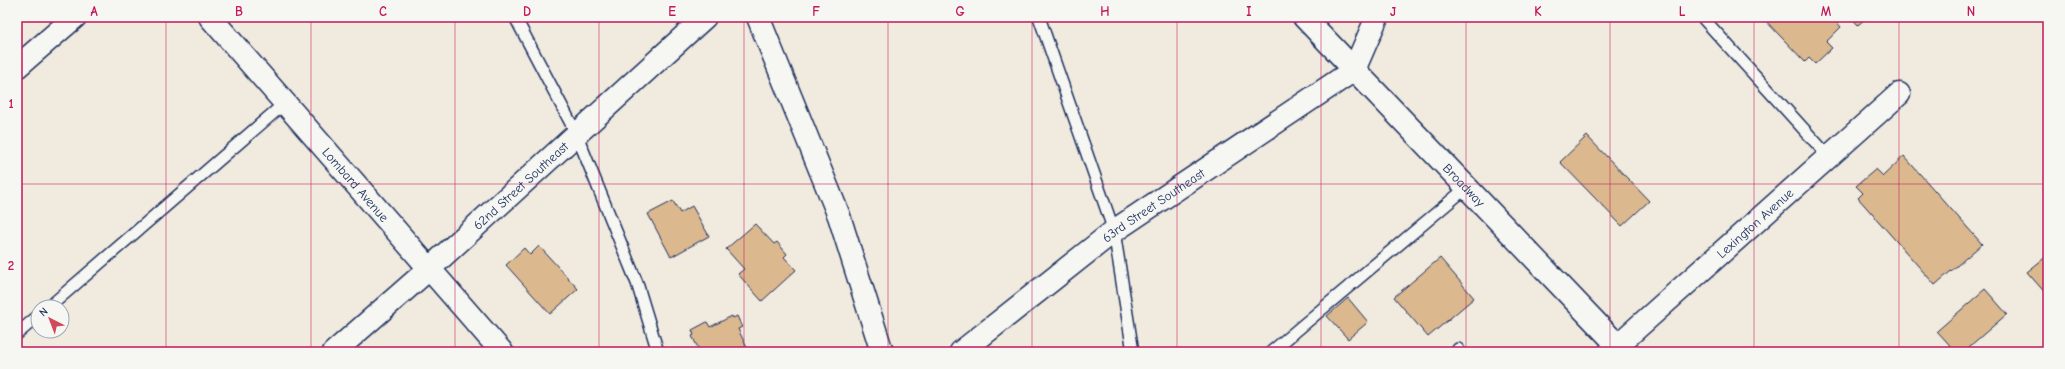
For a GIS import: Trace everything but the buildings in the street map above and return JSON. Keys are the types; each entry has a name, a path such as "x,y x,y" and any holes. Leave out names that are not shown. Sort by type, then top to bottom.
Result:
{"street":[{"path":"17,67 75,17"},
{"name":"Lombard Avenue","path":"210,17 502,352"},
{"name":"62nd Street Southeast","path":"334,352 430,268 576,133 705,17"},
{"path":"758,17 839,216 882,352"},
{"name":"Broadway","path":"1304,17 1617,350"},
{"path":"1354,70 1377,17"},
{"name":"63rd Street Southeast","path":"961,352 1114,231 1354,70"},
{"name":"Lexington Avenue","path":"1617,350 1899,94"}],"lane":[{"path":"515,17 576,133 637,283 658,352"},
{"path":"1039,17 1114,231 1133,352"},
{"path":"1702,17 1829,157"},
{"path":"58,299 285,103"},
{"path":"1271,352 1466,188"},
{"path":"17,334 30,323"}]}
